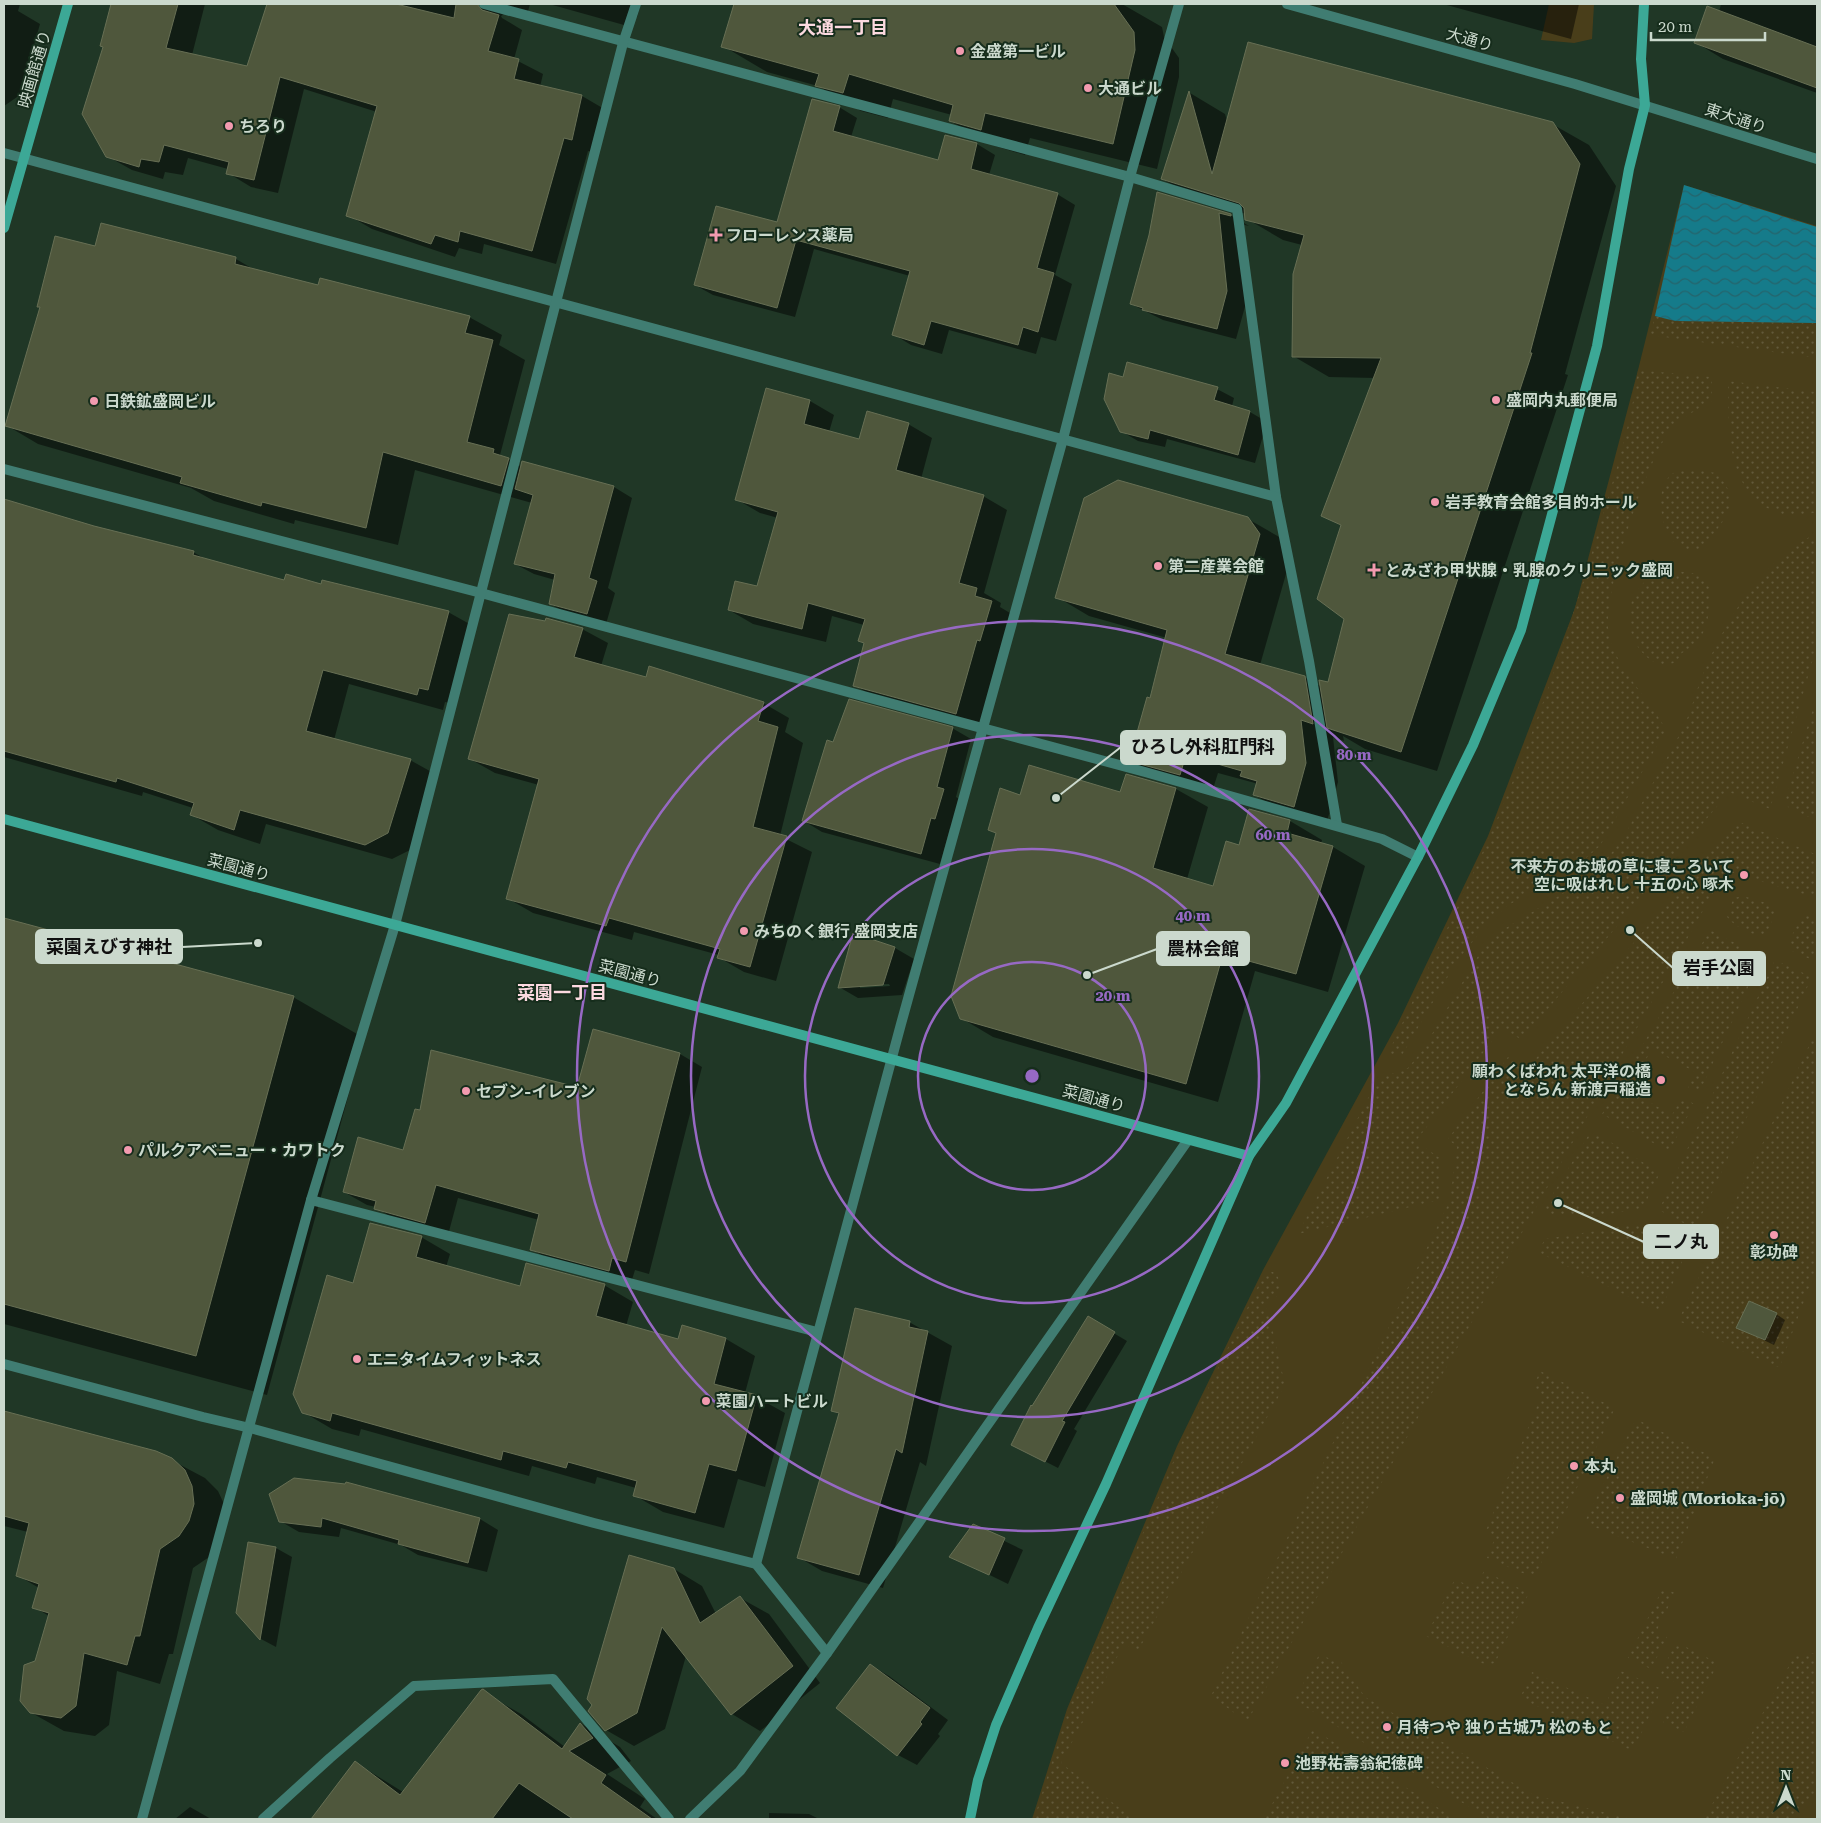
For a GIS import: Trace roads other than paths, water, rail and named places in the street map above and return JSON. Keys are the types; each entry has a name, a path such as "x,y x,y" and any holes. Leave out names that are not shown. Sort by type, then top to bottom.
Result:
{"street":[{"name":"映画館通り","path":"4,228 68,4"},
{"path":"484,4 623,43 1130,177 1237,209 1276,497 1309,661 1337,826"},
{"path":"142,1819 311,1200 395,924 623,43 636,4"},
{"path":"756,1564 817,1332 1063,439 1130,177 1179,4"},
{"name":"大通り","path":"1287,4 1645,105"},
{"path":"970,1819 978,1780 996,1725 1038,1628 1106,1484 1249,1156 1286,1103 1418,857 1473,745 1521,630 1598,346 1629,169 1645,105 1641,59 1644,4"},
{"name":"東大通り","path":"1645,105 1817,159"},
{"path":"4,153 1276,497"},
{"path":"4,469 481,593 1337,826 1382,839 1418,857"},
{"name":"菜園通り","path":"4,819 1249,1156"},
{"path":"690,1819 740,1772 827,1654 1188,1140"},
{"path":"311,1200 817,1332"},
{"path":"4,1364 250,1428 594,1524 756,1564 827,1654"},
{"path":"263,1819 414,1686 553,1679 668,1819"}],"water":[{"path":"1684,185 1817,227 1817,323 1675,321 1655,316"}],"place":[{"name":"金盛第一ビル","path":"960,51"},
{"name":"大通ビル","path":"1088,88"},
{"name":"ちろり","path":"229,126"},
{"name":"フローレンス薬局","path":"716,235"},
{"name":"盛岡内丸郵便局","path":"1496,400"},
{"name":"日鉄鉱盛岡ビル","path":"94,401"},
{"name":"岩手教育会館多目的ホール","path":"1435,502"},
{"name":"第二産業会館","path":"1158,566"},
{"name":"とみざわ甲状腺・乳腺のクリニック盛岡","path":"1374,570"},
{"name":"ひろし外科肛門科","path":"1056,798"},
{"name":"不来方のお城の草に寝ころいて 空に吸はれし 十五の心 啄木","path":"1744,875"},
{"name":"岩手公園","path":"1630,930"},
{"name":"みちのく銀行 盛岡支店","path":"744,931"},
{"name":"菜園えびす神社","path":"258,943"},
{"name":"農林会館","path":"1087,975"},
{"name":"願わくばわれ 太平洋の橋 とならん 新渡戸稲造","path":"1661,1080"},
{"name":"セブン-イレブン","path":"466,1091"},
{"name":"パルクアベニュー・カワトク","path":"128,1150"},
{"name":"二ノ丸","path":"1558,1203"},
{"name":"彰功碑","path":"1774,1235"},
{"name":"エニタイムフィットネス","path":"357,1359"},
{"name":"菜園ハートビル","path":"706,1401"},
{"name":"本丸","path":"1574,1466"},
{"name":"盛岡城 (Morioka-jō)","path":"1620,1498"},
{"name":"月待つや 独り古城乃 松のもと","path":"1387,1727"},
{"name":"池野祐壽翁紀徳碑","path":"1285,1763"}],"district":[{"name":"大通一丁目","path":"843,28"},
{"name":"菜園一丁目","path":"562,993"}]}
